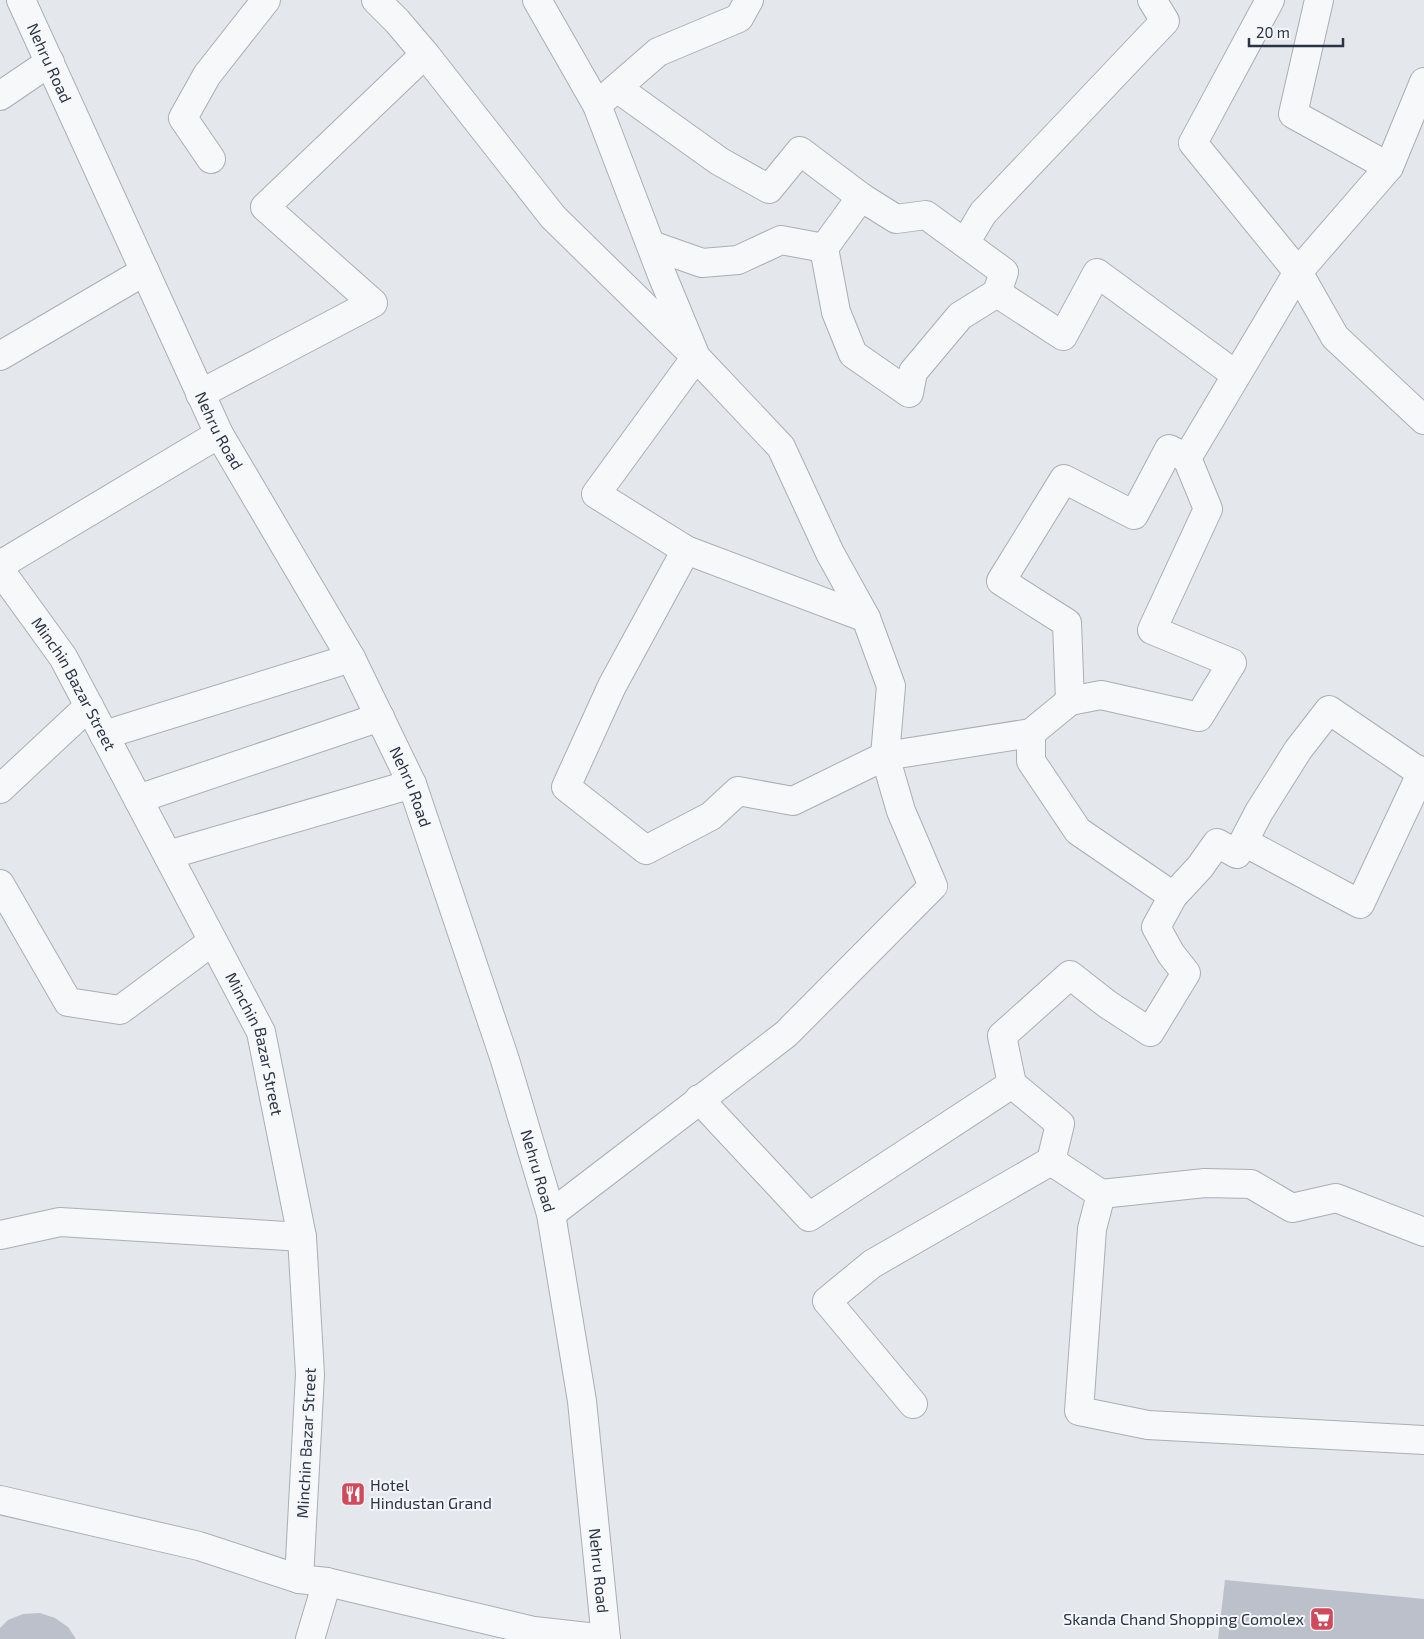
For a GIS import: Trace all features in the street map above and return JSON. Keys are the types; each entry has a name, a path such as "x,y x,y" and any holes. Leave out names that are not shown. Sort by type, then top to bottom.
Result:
{"street":[{"name":"Nehru Road","path":"21,0 219,434 351,658 412,784 504,1060 551,1214 582,1401 606,1639"},
{"path":"211,159 183,118 207,75 266,0"},
{"path":"376,0 425,54 553,217 696,357 781,447 830,553 866,618 892,686 885,756 901,812 933,886 786,1034 551,1214"},
{"path":"537,0 607,97 651,245 696,357"},
{"path":"965,243 984,213 1166,21 1152,0"},
{"path":"1270,0 1193,143 1298,272 1336,337 1424,420"},
{"path":"1319,0 1293,114 1389,167"},
{"path":"607,97 658,52 738,6"},
{"path":"200,394 373,303 265,207 425,54"},
{"path":"0,96 50,62"},
{"path":"1187,458 1298,272 1389,167 1424,82"},
{"path":"607,97 768,189 800,151 861,197 896,219 926,215 1004,272 996,293 960,316 913,372 909,393 853,354 836,312 824,248 861,197"},
{"path":"651,245 702,262 738,260 781,240 824,248"},
{"path":"0,356 145,271"},
{"path":"996,293 1063,336 1097,273 1236,375"},
{"path":"696,357 596,494 686,550 866,618"},
{"path":"0,565 219,434"},
{"path":"686,550 612,686 566,788 646,850 710,816 738,791 792,801 885,756 1031,733 1070,701 1102,695 1198,717 1232,663 1152,630 1208,509 1187,458 1168,449 1134,515 1064,480 1001,581 1067,623 1070,701"},
{"name":"Minchin Bazar Street","path":"0,570 63,657 261,1032 302,1237 310,1374 299,1579"},
{"path":"104,735 351,658"},
{"path":"0,789 89,706"},
{"path":"914,1404 827,1301 872,1264 1051,1161 1060,1124 1012,1084 1002,1036 1070,975 1107,1004 1150,1032 1186,973 1171,954 1156,927 1173,896 1200,867 1217,843 1237,854 1259,812 1298,750 1329,710 1414,768 1423,772 1360,904 1244,842"},
{"path":"138,799 380,717"},
{"path":"1031,733 1032,761 1078,831 1173,896"},
{"path":"168,856 412,784"},
{"path":"0,884 68,1002 120,1010 213,941"},
{"path":"700,1099 809,1217 1012,1084"},
{"path":"1051,1161 1101,1194 1205,1183 1251,1184 1292,1208 1336,1198 1424,1232"},
{"path":"1101,1194 1092,1229 1079,1411 1148,1425 1424,1440"},
{"path":"0,1235 60,1222 302,1237"},
{"path":"0,1500 199,1546 299,1579 328,1582 533,1635 606,1639"},
{"path":"310,1639 328,1582"}],"building":[{"name":"Skanda Chand Shopping Comolex","path":"1225,1580 1424,1599 1424,1639 1218,1639"},
{"path":"40,1613 55,1618 68,1627 76,1639 0,1639 0,1628 8,1620 23,1614"}],"place":[{"name":"Hotel Hindustan Grand","path":"353,1494"},
{"name":"Skanda Chand Shopping Comolex","path":"1322,1619"}]}
